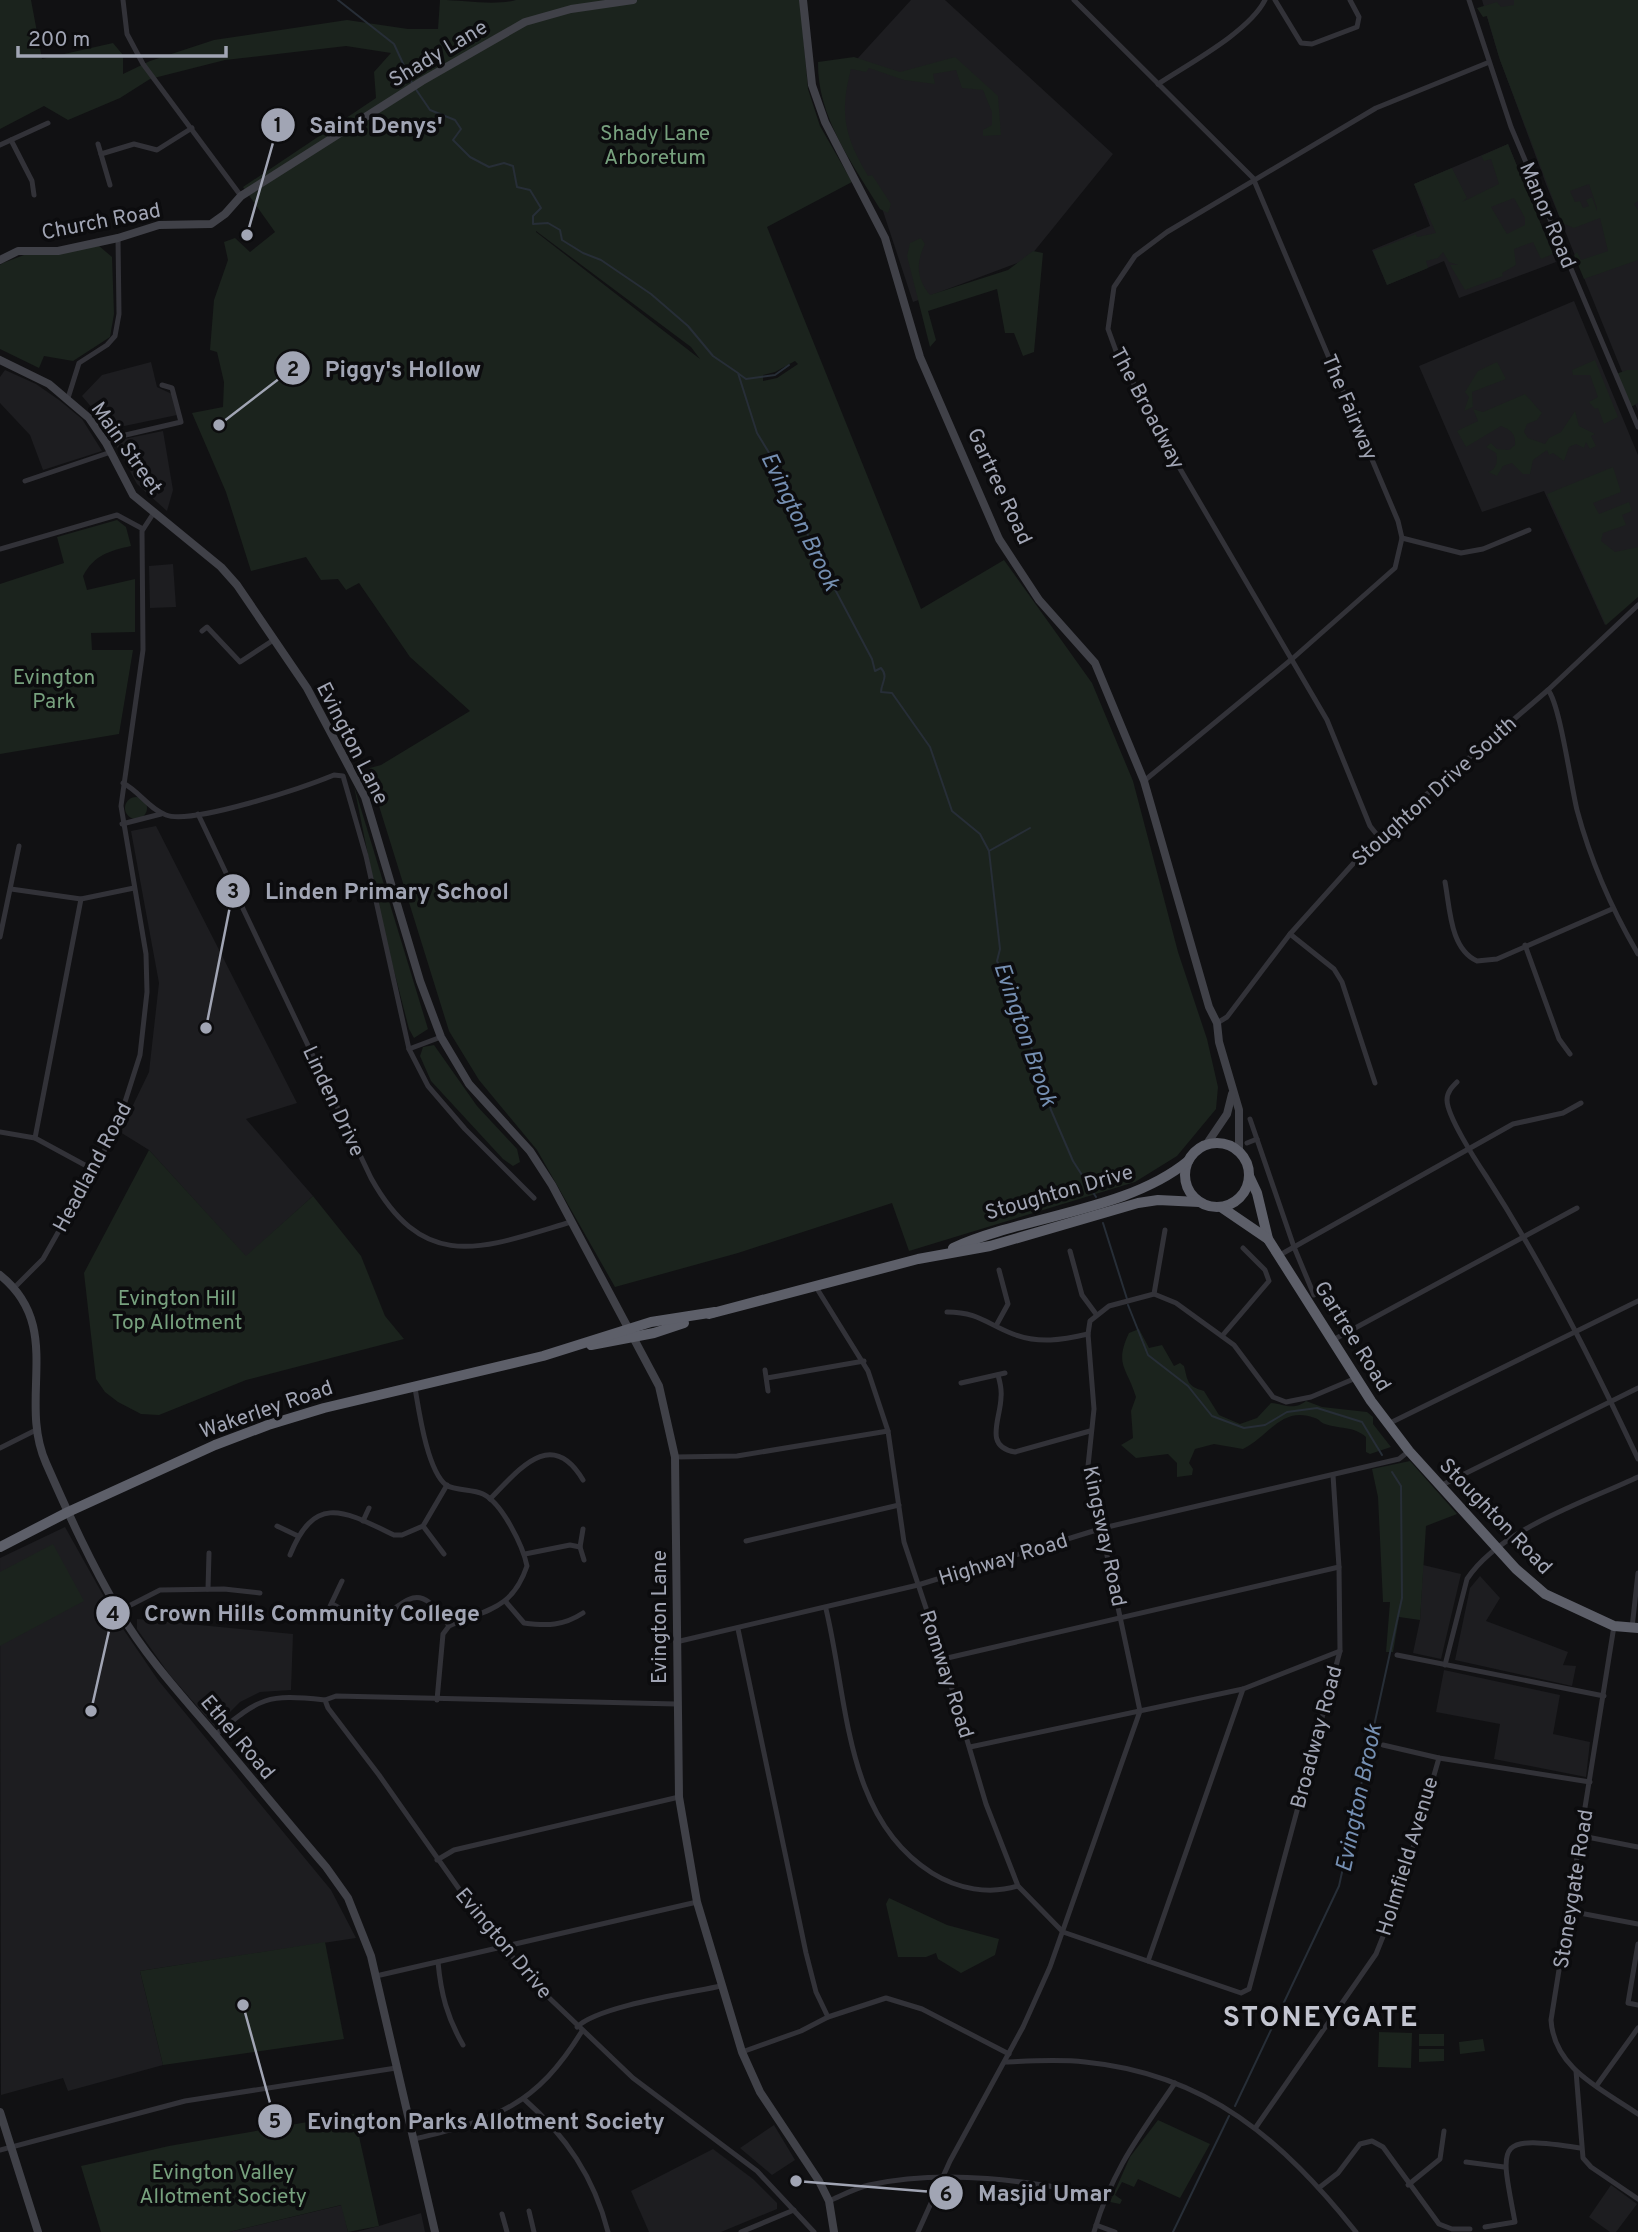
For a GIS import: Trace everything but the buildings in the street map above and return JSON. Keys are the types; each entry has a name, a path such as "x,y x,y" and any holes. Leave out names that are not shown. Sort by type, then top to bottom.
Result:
{"highway":[{"path":"1220,1143 1243,1148 1249,1176 1245,1190 1238,1199 1221,1207 1199,1202 1189,1191 1185,1180 1188,1161 1206,1145 1220,1143"},
{"name":"Stoughton Drive","path":"937,1255 985,1233 1136,1192 1174,1173 1188,1161"},
{"name":"Gartree Road","path":"1249,1176 1257,1193 1268,1239 1356,1377 1409,1451"},
{"name":"Stoughton Drive","path":"631,1333 937,1255 990,1246 1138,1203 1158,1200 1199,1202"},
{"name":"Gartree Road","path":"1221,1207 1268,1239"},
{"name":"Wakerley Road","path":"0,1547 68,1512 215,1445 268,1425 324,1408 415,1388 631,1333"},
{"name":"Stoughton Road","path":"1409,1451 1516,1569 1545,1594 1614,1626 1635,1628"}],"street":[{"path":"123,0 127,34 136,53 241,196"},
{"name":"Shady Lane","path":"241,196 422,81 535,18 633,0"},
{"name":"Gartree Road","path":"803,0 811,85 825,122 885,238 920,356 987,514 1039,600 1095,663 1144,781 1209,1007 1217,1023 1219,1042 1239,1110 1243,1148"},
{"name":"The Fairway","path":"1074,0 1253,178 1398,521 1402,538"},
{"path":"1158,84 1243,25 1260,10 1265,0"},
{"path":"1275,0 1301,43 1312,44 1357,27 1359,16 1350,0"},
{"name":"Manor Road","path":"1469,0 1487,63 1554,233 1638,427"},
{"name":"The Broadway","path":"1378,836 1370,826 1327,720 1179,467 1116,351 1108,329 1115,287 1135,256 1167,232 1253,178 1376,108 1487,63"},
{"path":"0,145 48,123"},
{"path":"102,154 134,144 157,150 192,128"},
{"path":"10,140 32,181 33,195"},
{"path":"98,144 110,184"},
{"name":"Church Road","path":"0,260 18,251 58,251 118,238 159,225 211,223 225,214 241,196"},
{"path":"68,398 79,363 107,345 115,335 119,314 118,238"},
{"name":"Main Street","path":"0,361 49,384 68,398 97,428 126,485 153,514"},
{"path":"106,443 117,437 181,422 174,386 162,385"},
{"path":"25,481 111,452"},
{"path":"0,549 117,515 142,529 153,514"},
{"name":"Evington Lane","path":"153,514 221,567 251,602 324,717 365,797 420,981 440,1037 469,1084 530,1152 552,1185 659,1386 675,1457 679,1797 697,1902 742,2052 760,2092 829,2201 834,2232"},
{"name":"Headland Road","path":"14,1288 43,1259 94,1170 128,1102 145,1026 146,954 122,824 123,783 143,650 142,529"},
{"path":"1144,781 1292,659 1395,568 1402,538 1461,553 1483,549 1529,530"},
{"name":"Stoughton Drive South","path":"1217,1023 1227,1017 1290,934 1378,836 1548,690 1638,605"},
{"path":"202,631 207,627 240,662 275,639"},
{"path":"1548,690 1555,703 1577,810 1592,861 1612,909 1638,954"},
{"name":"Evington Lane","path":"198,814 267,797 338,774 346,780 409,1049 428,1086 534,1198"},
{"path":"123,783 162,814 170,817 198,814"},
{"path":"122,824 162,814"},
{"name":"Linden Drive","path":"198,814 368,1171 400,1220 425,1238 470,1248 505,1242 571,1222"},
{"path":"0,937 19,846"},
{"path":"1445,882 1457,939 1468,957 1488,962 1612,909"},
{"path":"11,889 81,899 134,888"},
{"path":"35,1138 81,899"},
{"path":"1290,934 1334,969 1342,982 1375,1083"},
{"path":"1525,945 1559,1039 1570,1054"},
{"path":"409,1049 440,1037"},
{"path":"1457,1082 1450,1088 1447,1101 1468,1148 1525,1237 1576,1331 1638,1459"},
{"path":"1206,1145 1227,1114 1233,1091"},
{"path":"1278,1256 1513,1124 1563,1114 1581,1103"},
{"name":"Gartree Road","path":"1250,1119 1294,1247 1314,1295"},
{"path":"0,1132 35,1138 94,1170"},
{"path":"1243,1148 1257,1139"},
{"path":"1333,1340 1577,1208"},
{"path":"1154,1294 1165,1230"},
{"path":"1222,1336 1269,1282 1265,1270 1243,1248"},
{"path":"1070,1251 1082,1295 1096,1314 1122,1302 1154,1294 1176,1303 1239,1350 1273,1396 1286,1402 1311,1398 1356,1377"},
{"path":"997,1324 1008,1304 999,1270"},
{"name":"Ethel Road","path":"0,1275 14,1288 32,1319 38,1345 36,1430 44,1460 119,1611 164,1676 341,1888 355,1916 376,1976 435,2232"},
{"name":"Romway Road","path":"816,1287 864,1361 888,1431 904,1542 943,1659 986,1804 1018,1886 1063,1931"},
{"path":"1388,1424 1638,1301"},
{"path":"947,1312 964,1312 997,1324 1009,1333 1041,1341 1088,1334"},
{"name":"Kingsway Road","path":"918,2232 943,2177 1009,2054 1063,1931 1140,1711 1123,1620 1088,1466 1094,1388 1088,1334 1090,1321 1096,1314"},
{"path":"766,1378 864,1361"},
{"path":"765,1370 768,1391"},
{"path":"961,1383 1006,1373"},
{"path":"998,1375 1001,1397 994,1432 999,1445 1006,1450 1015,1452 1090,1431"},
{"path":"415,1388 428,1446 437,1472 447,1485 481,1493 490,1499 519,1540 527,1566 522,1583 506,1602 449,1626 440,1644 437,1700"},
{"path":"1440,1486 1638,1388"},
{"path":"0,1448 36,1430"},
{"path":"675,1457 737,1456 888,1431"},
{"name":"Highway Road","path":"676,1642 826,1609 918,1585 1103,1528 1399,1459 1409,1451"},
{"path":"490,1499 531,1457 551,1455 574,1465 583,1480"},
{"name":"Broadway Road","path":"1148,1961 1241,1993 1246,1992 1339,1651 1339,1567 1333,1475"},
{"path":"1445,1665 1467,1579 1508,1538 1638,1477"},
{"path":"290,1555 305,1524 327,1513 339,1512 394,1535 402,1535 423,1526 447,1485"},
{"path":"746,1541 898,1505"},
{"path":"363,1521 369,1508"},
{"path":"276,1526 298,1536"},
{"path":"423,1526 444,1554"},
{"path":"583,1529 580,1547 584,1560"},
{"path":"525,1554 570,1545 580,1547"},
{"path":"208,1589 209,1553"},
{"path":"943,1659 1123,1620 1339,1567"},
{"path":"1635,1628 1638,1573"},
{"path":"323,1621 342,1581"},
{"path":"119,1611 160,1590 208,1589 260,1593"},
{"path":"332,1604 366,1619 379,1616 410,1599 423,1599 438,1609 449,1626"},
{"path":"506,1602 524,1623 548,1626 570,1622 583,1613"},
{"path":"826,1609 858,1772 882,1822 917,1863 943,1879 963,1887 999,1891 1018,1886"},
{"name":"Stoneygate Road","path":"1614,1626 1552,2020 1558,2049 1576,2071 1638,2113"},
{"path":"738,1629 806,1952 817,1992 828,2017"},
{"path":"970,1747 1243,1689 1339,1651"},
{"path":"1396,1655 1604,1696"},
{"path":"1063,1931 1148,1961 1243,1689"},
{"path":"215,1735 250,1705 274,1696 325,1700 336,1696 676,1704"},
{"name":"Evington Drive","path":"325,1700 328,1708 379,1774 502,1946 580,2029 651,2091 757,2171 814,2232"},
{"path":"1383,1745 1438,1758 1590,1782"},
{"name":"Holmfield Avenue","path":"1256,2127 1376,1954 1398,1899 1438,1758"},
{"path":"438,1860 454,1850 679,1797"},
{"path":"1582,1836 1638,1847"},
{"path":"376,1976 697,1902"},
{"path":"1569,1911 1638,1924"},
{"path":"1638,1944 1628,2003 1638,2004"},
{"path":"438,1962 441,1996 449,2021 463,2045"},
{"path":"414,2139 473,2125 524,2099 568,2055 580,2029 591,2017 721,1986"},
{"path":"742,2052 801,2031 828,2017 887,1998 905,2002 1009,2054"},
{"path":"1597,2085 1638,2028"},
{"path":"1005,2062 1086,2062 1175,2083 1216,2102 1256,2127 1289,2155 1320,2187 1356,2232"},
{"path":"0,2150 185,2101 396,2068"},
{"path":"1576,2071 1580,2148 1587,2164 1638,2199"},
{"path":"1115,2232 1095,2228 1105,2196 1121,2161 1175,2083"},
{"path":"524,2099 548,2120 573,2150 590,2178 608,2232"},
{"path":"0,2112 38,2232"},
{"path":"1408,2185 1440,2159 1444,2131"},
{"path":"1320,2187 1338,2173 1360,2144 1372,2141 1383,2147 1408,2185 1439,2224 1452,2229 1471,2229"},
{"path":"1485,2227 1514,2222 1504,2167 1508,2152 1521,2142 1580,2148"},
{"path":"1466,2162 1504,2167"},
{"path":"829,2201 867,2186 943,2177 1041,2185 1105,2196"},
{"path":"741,2232 794,2210"},
{"path":"529,2211 534,2232"},
{"path":"502,2214 507,2232"}],"shaded area":[{"path":"911,0 945,0 1113,154 1028,259 913,302 880,202 856,162 827,92"},
{"path":"1482,0 1638,0 1638,411 1546,184 1499,57"},
{"path":"1508,144 1556,262 1459,298 1444,261 1387,285 1372,250 1430,226 1414,184"},
{"path":"1574,301 1638,455 1638,596 1605,625 1544,491 1482,512 1419,366"},
{"path":"151,362 157,387 172,394 177,415 110,429 82,396 102,375"},
{"path":"5,370 36,384 82,419 102,451 43,470 30,435 0,403 0,377"},
{"path":"163,431 173,490 167,511 137,484 114,441"},
{"path":"173,564 176,607 150,608 149,566"},
{"path":"156,826 297,1103 246,1119 313,1196 246,1257 149,1150 120,1132 149,1072 159,983 131,831"},
{"path":"65,1527 117,1620 158,1680 331,1890 356,1938 140,1971 163,2065 68,2091 63,2078 1,2095 0,1558"},
{"path":"1423,1565 1461,1574 1441,1659 1413,1653 1420,1620"},
{"path":"1480,1576 1500,1598 1486,1621 1568,1652 1563,1665 1576,1666 1572,1686 1455,1660 1470,1588"},
{"path":"137,1619 293,1634 291,1690 260,1692 240,1702 215,1727 169,1674 137,1629"},
{"path":"1444,1670 1560,1695 1553,1734 1590,1742 1586,1777 1494,1759 1500,1724 1436,1712"},
{"path":"774,2125 795,2160 772,2175 740,2148"},
{"path":"713,2149 753,2179 777,2203 777,2209 721,2232 649,2232 631,2191"},
{"path":"1611,2185 1637,2204 1616,2232 1610,2232 1589,2217"},
{"path":"342,2205 348,2232 229,2232"},
{"path":"421,2213 425,2232 356,2232 379,2226"}],"green space":[{"name":"Shady Lane Arboretum","path":"0,0 31,0 42,59 113,43 123,55 123,74 150,61 214,40 347,20 408,29 438,29 440,0 489,3 516,0 800,0 808,89 820,126 852,182 767,227 921,609 1004,560 1092,683 1133,781 1178,952 1207,1039 1218,1087 1216,1109 1177,1156 1135,1182 909,1251 892,1203 738,1253 615,1287 537,1150 479,1080 449,1031 375,793 363,776 370,768 381,765 470,711 410,657 359,583 346,590 338,579 321,580 306,557 251,571 226,492 192,413 223,407 224,382 217,352 210,350 214,300 228,260 224,242 235,238 250,252 275,232 243,187 376,98 374,72 391,53 346,46 225,60 150,79 120,98 68,120 44,106 0,129","holes":["536,232 691,347 700,359","795,361 798,364 777,378 763,381 763,375"]},
{"path":"1514,0 1638,0 1638,201 1634,204 1638,210 1638,260 1584,279 1574,255 1577,252 1581,260 1608,251 1600,218 1574,228 1562,223 1500,60 1487,16 1483,17 1477,8 1497,2 1501,7 1514,5","holes":["1589,184 1597,211 1592,197 1586,200 1589,206 1583,208 1580,201 1575,202 1570,191"]},
{"path":"854,57 900,72 955,57 998,96 1001,135 983,136 983,130 992,125 992,112 983,90 962,88 956,70 933,74 935,84 904,80 869,68 866,72 851,69 845,99 846,125 854,149 868,176 872,175 891,204 888,213 880,209 838,139 823,102 819,82 818,62"},
{"path":"1508,144 1553,254 1541,259 1533,242 1514,249 1516,265 1502,273 1503,276 1465,290 1450,265 1458,265 1449,262 1443,252 1438,258 1426,261 1428,268 1387,285 1373,251 1416,234 1417,237 1436,233 1414,184 1452,168 1467,198 1462,202 1499,184 1491,159 1484,161 1481,156","holes":["1514,198 1525,218 1525,225 1507,234 1491,207"]},
{"path":"921,238 925,244 919,270 922,283 930,295 1008,270 1033,251 1043,253 1034,352 1023,356 1014,333 1005,333 997,289 928,311 936,340 930,347 907,256 910,243"},
{"path":"99,246 112,257 114,314 110,337 73,361 44,356 39,368 0,349 0,265 24,255"},
{"path":"1595,360 1618,417 1604,424 1598,408 1595,409 1589,402 1598,397 1590,375 1573,375 1572,370"},
{"path":"1497,362 1506,379 1472,392 1473,407 1464,411 1469,397 1465,392 1478,371"},
{"path":"1638,370 1638,403 1631,407 1616,374"},
{"path":"1525,394 1542,413 1537,420 1527,424 1524,432 1528,438 1545,444 1549,438 1561,432 1575,411 1579,426 1595,434 1591,436 1596,446 1590,449 1586,442 1584,448 1576,444 1569,447 1564,461 1553,453 1549,455 1547,450 1533,460 1530,474 1523,474 1512,463 1503,466 1497,476 1488,472 1495,467 1497,459 1496,453 1486,447 1491,443 1497,449 1509,450 1515,445 1512,433 1501,426 1466,447 1457,431 1478,421 1473,409 1483,412"},
{"path":"1613,467 1621,492 1593,503 1599,514 1629,502 1632,511 1622,515 1626,525 1603,533 1601,541 1615,552 1638,547 1638,597 1606,625 1547,494"},
{"name":"Evington Park","path":"117,520 126,527 131,546 103,555 92,563 83,576 87,590 135,579 135,632 91,633 92,650 133,650 119,734 0,754 0,584 64,563 57,537"},
{"path":"354,786 428,1029 414,1038 409,1029 382,924"},
{"path":"136,797 144,800 147,808 144,816 136,819 128,816 125,808 128,800"},
{"path":"434,1045 477,1106 517,1149 520,1162 513,1166 503,1159 431,1081 420,1056 423,1047"},
{"name":"Evington Hill Top Allotment","path":"149,1150 246,1256 313,1196 361,1256 385,1316 404,1339 246,1380 159,1415 141,1414 118,1402 105,1392 96,1379 84,1273"},
{"path":"1139,1329 1149,1348 1162,1345 1174,1366 1180,1363 1184,1366 1189,1383 1204,1391 1219,1415 1240,1424 1257,1418 1271,1403 1293,1406 1306,1401 1322,1407 1367,1412 1373,1417 1373,1424 1391,1447 1370,1454 1366,1452 1366,1437 1361,1433 1303,1415 1293,1416 1276,1424 1243,1449 1214,1444 1195,1449 1189,1463 1193,1469 1192,1475 1177,1477 1177,1463 1168,1454 1136,1458 1121,1445 1133,1438 1131,1411 1136,1397 1124,1366 1122,1352 1129,1333"},
{"path":"1410,1461 1457,1514 1426,1526 1420,1620 1399,1617 1393,1652 1386,1652 1390,1602 1383,1602 1378,1497 1372,1469"},
{"path":"53,1544 84,1601 0,1646 0,1572"},
{"path":"889,1898 947,1925 999,1939 995,1955 961,1973 938,1959 936,1953 926,1957 898,1957 886,1904"},
{"path":"325,1942 344,2039 163,2065 140,1971"},
{"path":"1379,2032 1412,2033 1411,2068 1378,2067"},
{"path":"1419,2034 1444,2034 1444,2046 1419,2046"},
{"path":"1483,2039 1485,2051 1460,2054 1459,2042"},
{"path":"1419,2049 1444,2049 1444,2061 1419,2062"},
{"name":"Evington Valley Allotment Society","path":"354,2114 379,2226 348,2232 341,2205 229,2232 101,2232 81,2166 169,2146"},
{"path":"1158,2120 1210,2144 1180,2198 1138,2179 1134,2187 1122,2182 1115,2195 1122,2200 1120,2204 1110,2202 1130,2157"}],"waterway":[{"name":"Evington Brook","path":"338,0 394,44 412,83"},
{"name":"Evington Brook","path":"415,88 430,110 455,120 461,129 453,140 470,157 489,167 504,163 513,166 517,187 530,190 541,208 533,216 533,224 548,223 560,230 562,240 601,260 651,294 688,326 713,356 738,373 757,433 785,479 814,550 872,659 875,671 881,668 883,671 885,677 881,692 892,693 930,747 952,811 980,834 989,851 1000,949 997,961 1018,1005 1051,1110 1073,1161 1096,1197"},
{"path":"739,374 746,379 775,375 789,365"},
{"path":"989,851 1030,828"},
{"name":"Evington Brook","path":"1103,1223 1127,1299"},
{"name":"Evington Brook","path":"1128,1305 1148,1355 1188,1386 1212,1416 1244,1428 1265,1425 1287,1412 1317,1408 1362,1422 1382,1455"},
{"name":"Evington Brook","path":"1235,2106 1339,1886 1402,1598 1401,1486 1392,1472"},
{"name":"Evington Brook","path":"1173,2232 1229,2116"}],"place":[{"name":"Saint Denys'","path":"247,235"},
{"name":"Piggy's Hollow","path":"219,425"},
{"name":"Linden Primary School","path":"206,1028"},
{"name":"Crown Hills Community College","path":"91,1711"},
{"name":"Evington Parks Allotment Society","path":"243,2005"},
{"name":"Masjid Umar","path":"796,2181"}],"district":[{"name":"STONEYGATE","path":"1321,2016"}]}
